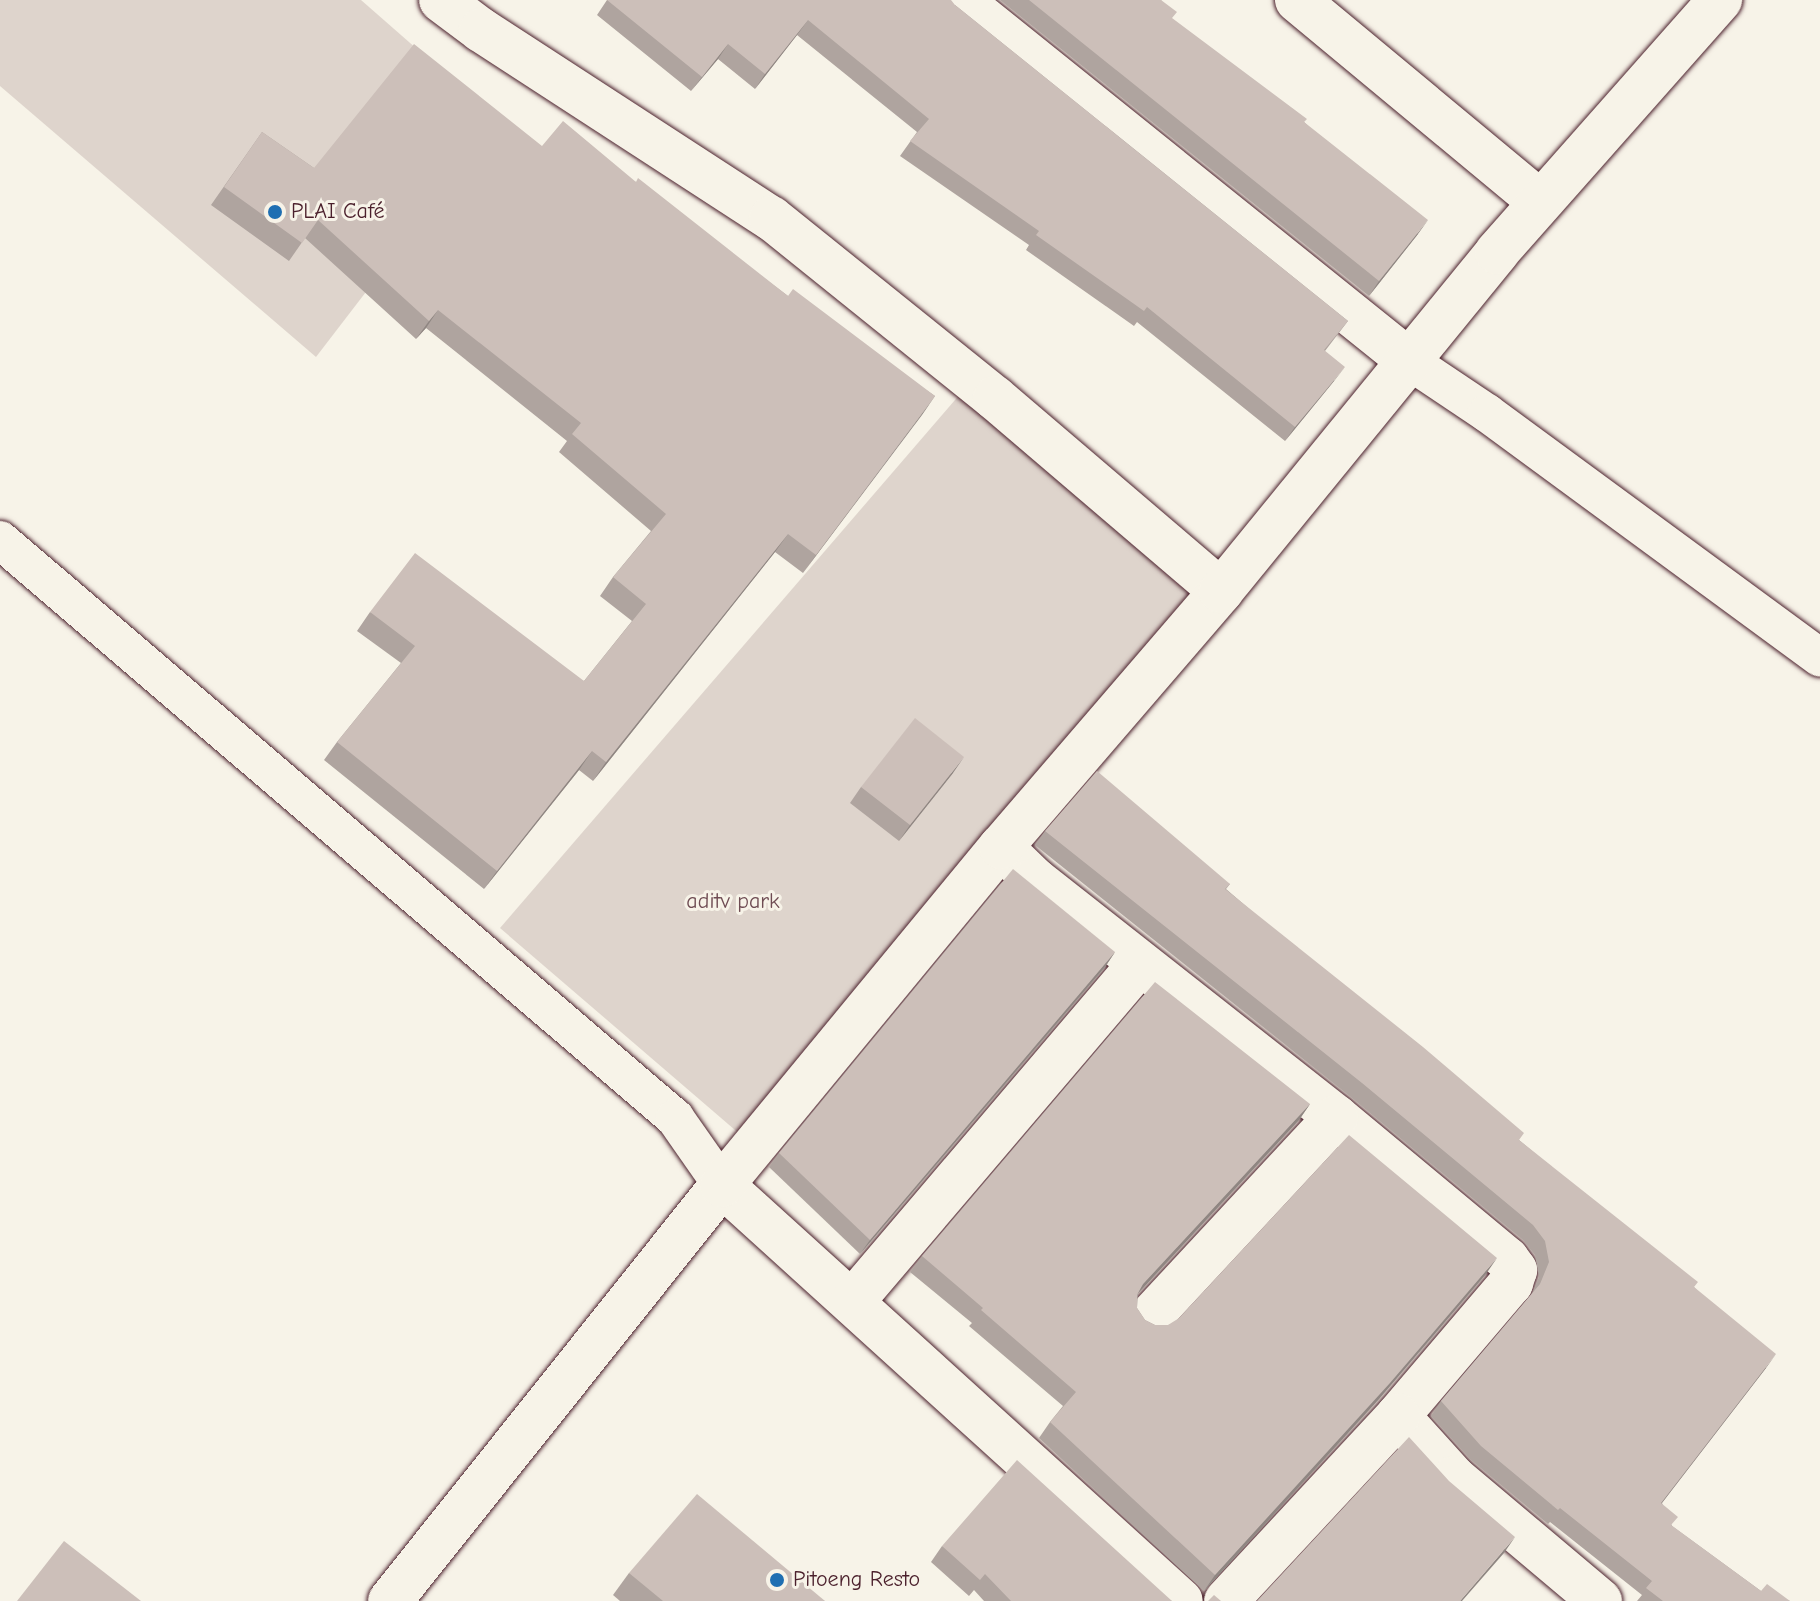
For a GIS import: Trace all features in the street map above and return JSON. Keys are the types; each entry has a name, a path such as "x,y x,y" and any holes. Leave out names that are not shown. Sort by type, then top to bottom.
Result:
{"street":[{"path":"441,0 492,38 771,218 995,398 1221,591"},
{"path":"960,0 1408,360"},
{"path":"1297,0 1540,202"},
{"path":"390,1601 722,1185 1001,847 1221,591 1540,202 1720,0"},
{"path":"1001,847 1035,880 1336,1117 1507,1259 1515,1270 1501,1295 1398,1416 1226,1601"},
{"path":"852,1302 1140,964"},
{"path":"1150,1317 1336,1117"},
{"path":"722,1185 1181,1601"},
{"path":"1398,1416 1454,1478 1600,1601"}],"lane":[{"path":"1408,360 1487,413 1820,658"},
{"path":"0,540 675,1118 722,1185"}],"green space":[{"path":"0,0 361,0 498,120 316,357 0,86"},
{"name":"aditv park","path":"986,364 1227,572 742,1136 500,928"}],"building":[{"path":"607,0 951,0 1348,321 1324,350 1345,367 1295,427 1147,307 1144,311 1036,235 1039,231 910,141 929,119 808,20 765,74 728,44 702,77"},
{"path":"1029,0 1161,0 1177,12 1172,18 1307,119 1304,122 1428,220 1379,281"},
{"path":"414,44 542,146 563,121 636,182 638,178 788,296 793,289 935,396 816,555 788,534 606,762 592,751 497,871 337,742 415,646 370,612 415,553 584,681 646,604 613,577 666,514 572,434 581,423 438,310 429,321 318,220 302,243 224,187 262,132 314,168"},
{"path":"915,718 964,757 910,825 861,787"},
{"path":"1097,771 1230,884 1225,889 1423,1047 1524,1133 1519,1140 1698,1282 1694,1287 1776,1354 1661,1503 1678,1517 1671,1525 1761,1591 1767,1584 1790,1601 1663,1601 1646,1588 1652,1581 1560,1508 1558,1510 1481,1446 1441,1401 1540,1284 1549,1262 1545,1241 1533,1225 1362,1083 1045,831"},
{"path":"1013,869 1115,952 870,1240 779,1153"},
{"path":"1155,982 1310,1104 1143,1284 1137,1295 1137,1308 1145,1320 1155,1325 1168,1325 1179,1318 1349,1135 1497,1258 1390,1383 1215,1575 1050,1422 1076,1392 922,1256"},
{"path":"1409,1437 1449,1481 1515,1537 1460,1601 1257,1601"},
{"path":"1017,1460 1172,1601 1011,1601 985,1574 980,1580 942,1546"},
{"path":"697,1494 825,1601 663,1601 629,1573"},
{"path":"64,1541 141,1601 17,1601"}],"place":[{"name":"PLAI Café","path":"275,212"},
{"name":"Pitoeng Resto","path":"777,1580"}]}
